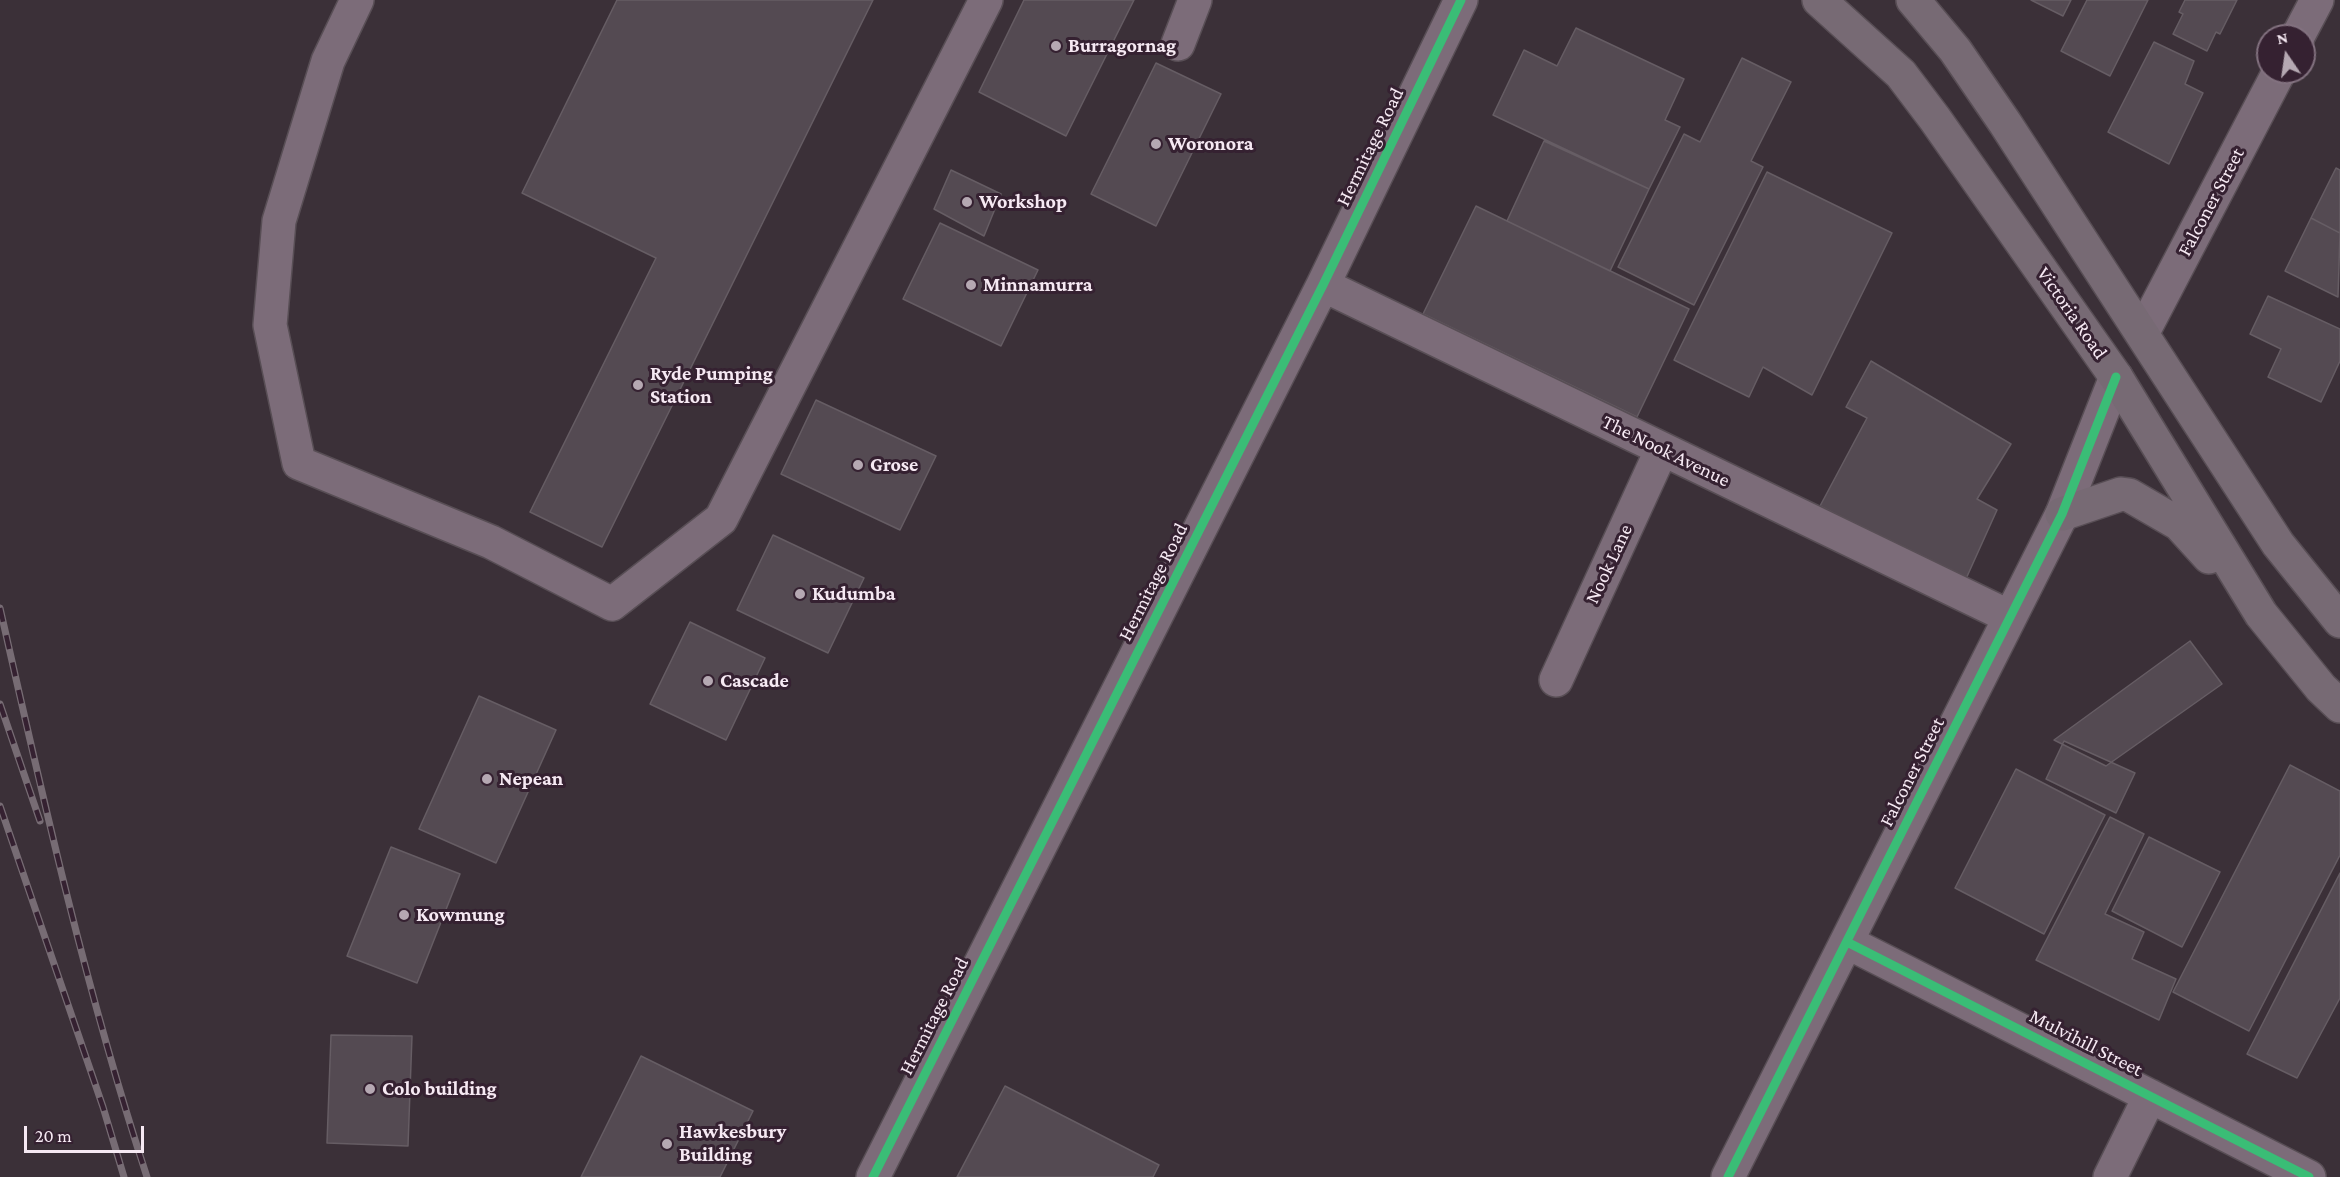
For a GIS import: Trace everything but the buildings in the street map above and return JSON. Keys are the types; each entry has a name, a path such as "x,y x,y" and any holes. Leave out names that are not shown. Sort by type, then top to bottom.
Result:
{"highway":[{"name":"Victoria Road","path":"1819,0 1901,74 1935,119 2116,377 2261,614 2321,688 2340,706"},
{"path":"1913,0 1955,50 2143,332 2278,544 2340,621"},
{"path":"2062,514 2121,494 2128,495 2179,524 2261,614"}],"street":[{"path":"357,0 328,61 279,221 270,325 299,463 491,542 612,604 721,519 986,0"},
{"path":"1178,44 1195,0"},
{"name":"Hermitage Road","path":"873,1177 1323,285 1461,0"},
{"path":"2304,24 2317,0"},
{"name":"Falconer Street","path":"2143,332 2273,84"},
{"name":"The Nook Avenue","path":"1323,285 2010,617"},
{"name":"Falconer Street","path":"1728,1177 2062,514 2116,377"},
{"name":"Nook Lane","path":"1556,680 1662,449"},
{"name":"Mulvihill Street","path":"1847,942 2310,1177"},
{"path":"2110,1177 2150,1096"}],"railway":[{"path":"0,608 49,823 85,966 147,1177"},
{"path":"0,704 40,821"},
{"path":"0,806 103,1107 124,1177"}],"cycle path":[{"path":"873,1177 1323,285 1461,0"},
{"path":"1728,1177 2062,514 2116,377"},
{"path":"1847,942 2309,1177"}],"place":[{"name":"Burragornag","path":"1056,46"},
{"name":"Woronora","path":"1156,144"},
{"name":"Workshop","path":"967,202"},
{"name":"Minnamurra","path":"971,285"},
{"name":"Ryde Pumping Station","path":"638,385"},
{"name":"Grose","path":"858,465"},
{"name":"Kudumba","path":"800,594"},
{"name":"Cascade","path":"708,681"},
{"name":"Nepean","path":"487,779"},
{"name":"Kowmung","path":"404,915"},
{"name":"Colo building","path":"370,1089"},
{"name":"Hawkesbury Building","path":"667,1144"}]}
